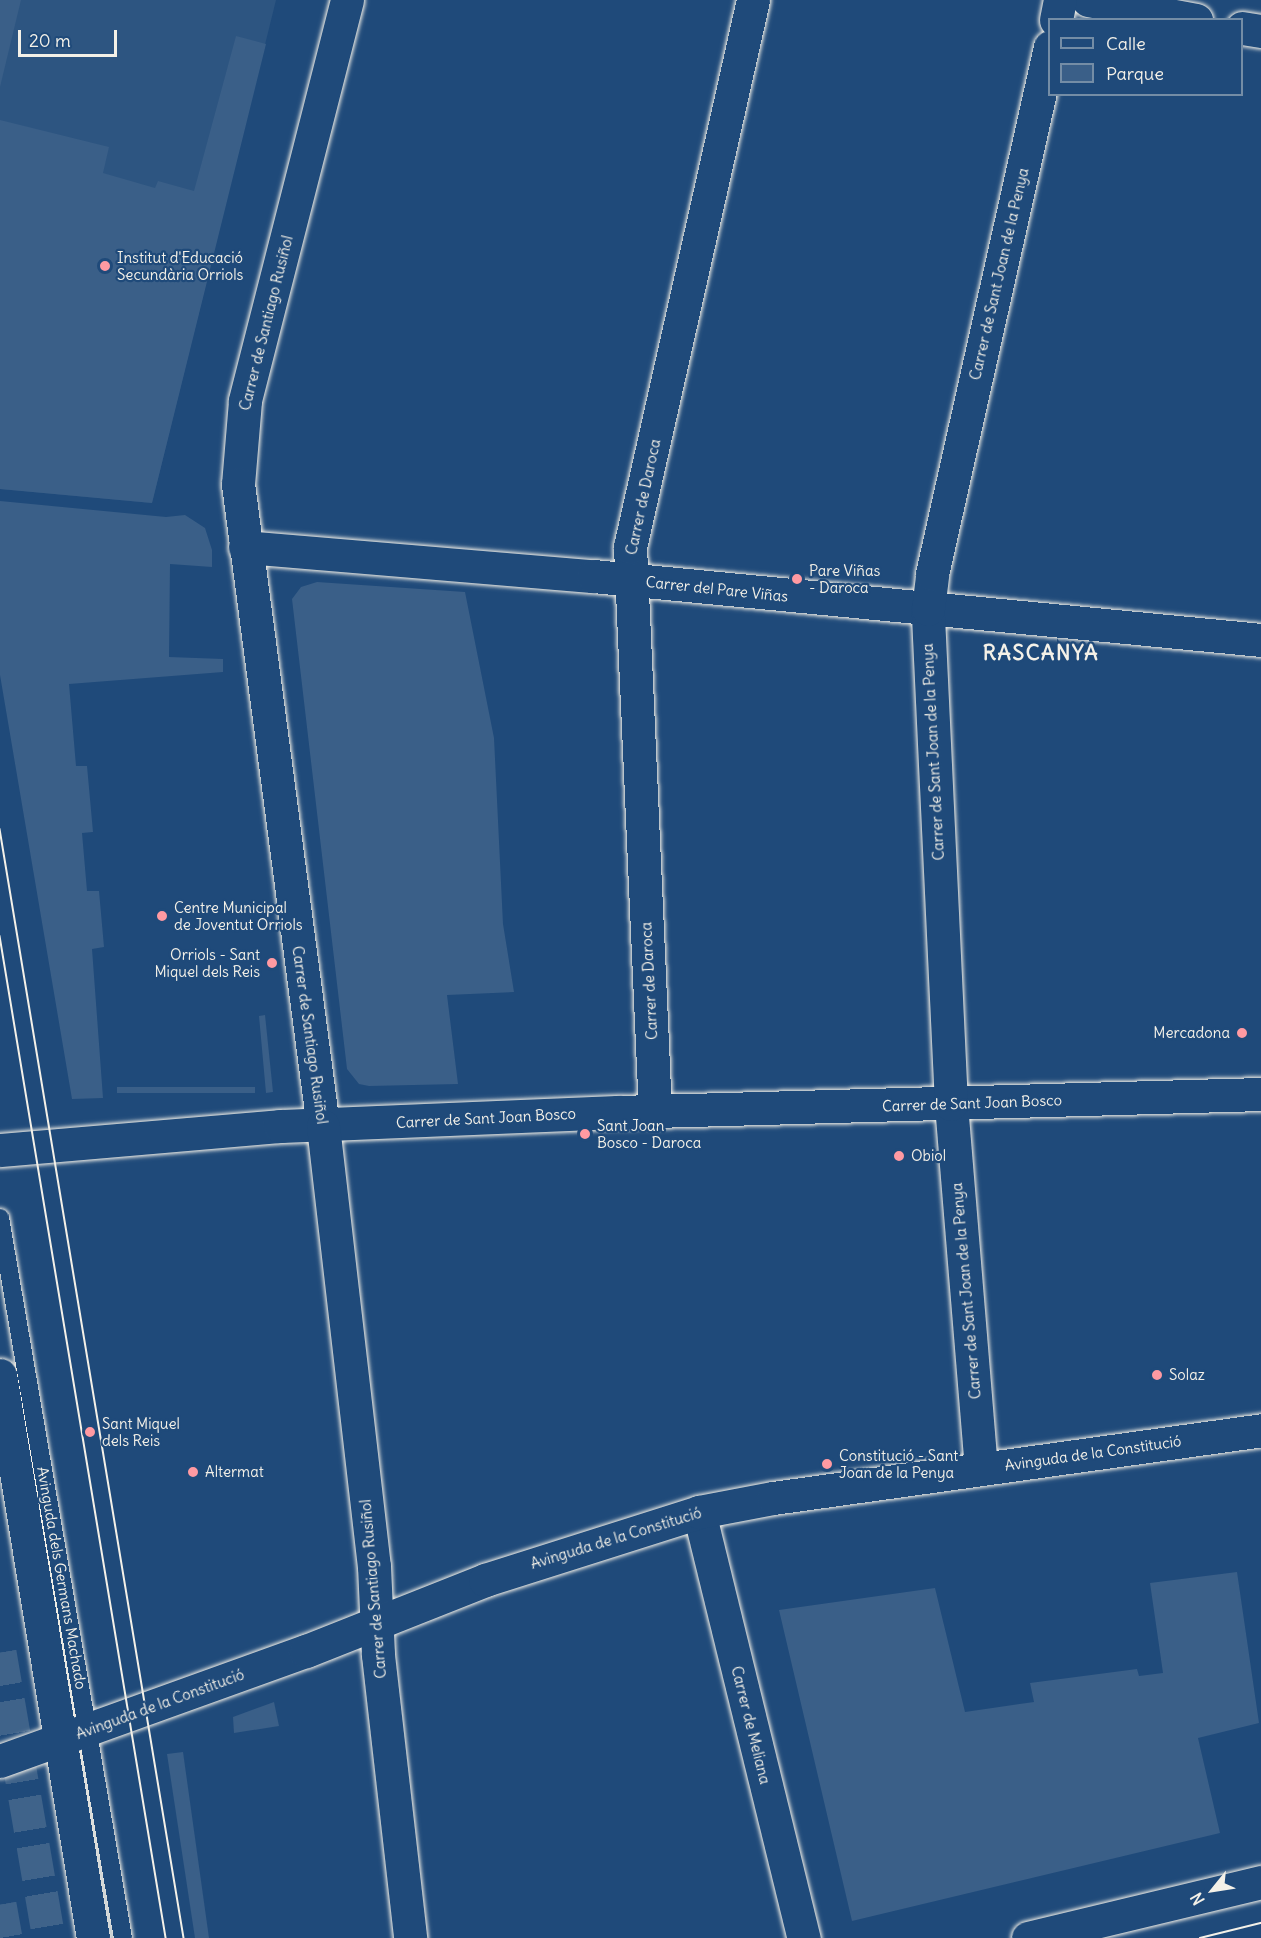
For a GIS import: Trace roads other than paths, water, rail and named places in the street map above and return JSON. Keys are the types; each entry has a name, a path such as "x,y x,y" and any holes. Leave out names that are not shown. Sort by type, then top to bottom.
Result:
{"street":[{"name":"Carrer de Santiago Rusiñol","path":"347,0 245,401 238,484 244,547 323,1126 374,1566 375,1624 410,1938"},
{"name":"Carrer de Daroca","path":"655,1112 629,580 630,547 753,0"},
{"path":"1056,18 1060,0"},
{"path":"1088,0 1185,18"},
{"path":"1243,28 1261,31"},
{"name":"Carrer de Sant Joan de la Penya","path":"981,1469 951,1104 928,609 932,574 1048,56"},
{"name":"Carrer del Pare Viñas","path":"244,547 629,580 1261,640"},
{"name":"Carrer de Sant Joan Bosco","path":"0,1150 323,1126 655,1112 1261,1094"},
{"name":"Avinguda dels Germans Machado","path":"0,1375 74,1735 93,1938"},
{"name":"Avinguda de la Constitució","path":"0,1761 375,1624 485,1580 699,1512 981,1469 1261,1430"},
{"name":"Carrer de Meliana","path":"699,1512 804,1938"},
{"path":"1028,1938 1261,1882"},
{"path":"1116,1938 1137,1913"}],"lane":[{"name":"Avinguda dels Germans Machado","path":"0,1218 74,1735 123,1938"}],"tunnel":[{"path":"0,1652 49,1938"},
{"path":"0,1904 6,1938"}],"tram line":[{"path":"0,829 184,1938"},
{"path":"0,936 166,1938"},
{"path":"1200,1938 1261,1923"}],"place":[{"name":"Institut d'Educació Secundària Orriols","path":"105,266"},
{"name":"Pare Viñas - Daroca","path":"797,579"},
{"name":"Centre Municipal de Joventut Orriols","path":"162,916"},
{"name":"Orriols - Sant Miquel dels Reis","path":"272,963"},
{"name":"Mercadona","path":"1242,1033"},
{"name":"Sant Joan Bosco - Daroca","path":"585,1134"},
{"name":"Obiol","path":"899,1156"},
{"name":"Solaz","path":"1157,1375"},
{"name":"Sant Miquel dels Reis","path":"90,1432"},
{"name":"Constitució - Sant Joan de la Penya","path":"827,1464"},
{"name":"Altermat","path":"193,1472"}],"district":[{"name":"RASCANYA","path":"1041,653"}]}
